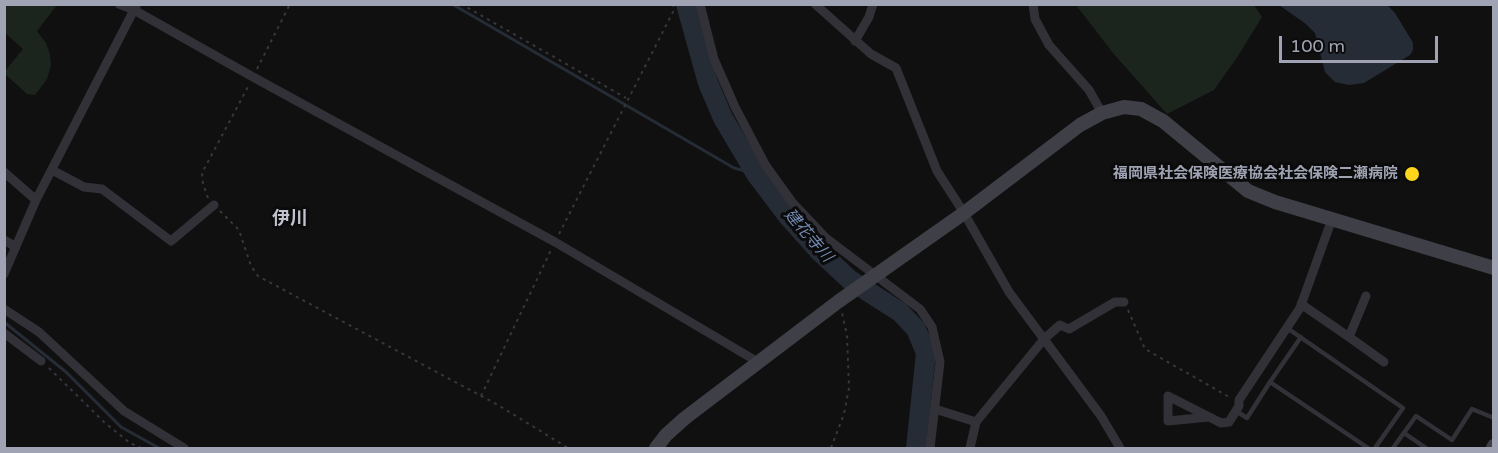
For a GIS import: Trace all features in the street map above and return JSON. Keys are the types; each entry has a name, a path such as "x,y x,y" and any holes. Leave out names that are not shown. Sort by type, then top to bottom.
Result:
{"street":[{"path":"119,4 135,7 253,77 555,242 758,362"},
{"path":"700,4 714,59 735,107 766,166 792,202 826,238 874,277 920,309 932,327 940,362 930,448"},
{"path":"815,4 871,54 896,68 937,171 1009,292 1101,416 1120,448"},
{"path":"855,41 869,17 873,4"},
{"path":"1033,4 1035,19 1049,45 1089,90 1102,113"},
{"path":"4,274 36,201 135,7"},
{"path":"656,448 666,435 685,418 758,362 839,301 964,213 1080,125 1102,113 1124,107 1141,109 1152,114 1248,191 1275,202 1494,268"},
{"path":"52,170 84,187 102,189 171,241 213,205"},
{"path":"4,172 36,201"},
{"path":"1209,417 1221,423 1229,422 1239,400 1301,304 1332,219"},
{"path":"4,240 16,247"},
{"path":"1349,337 1366,296"},
{"path":"970,448 976,422 1044,339 1060,325 1069,329 1115,302 1124,302"},
{"path":"1301,304 1384,362"},
{"path":"4,309 39,332 124,411 184,448"},
{"path":"4,333 41,362"},
{"path":"935,409 976,422"}],"lane":[{"path":"1287,328 1403,408 1375,448"},
{"path":"1237,408 1247,418 1300,338"},
{"path":"1270,382 1368,448"},
{"path":"1393,448 1416,416 1452,440 1472,409 1494,418"},
{"path":"1404,433 1426,448"}],"path":[{"path":"290,4 202,173 208,200 240,230 251,266 258,276 481,396 568,448"},
{"path":"461,4 627,99"},
{"path":"481,396 555,242 674,10 673,4"},
{"path":"831,448 844,414 849,388 847,335 839,301"},
{"path":"1124,302 1145,348 1233,399 1237,408"},
{"path":"41,362 105,423 130,443 141,448"}],"shaded area":[{"path":"5,4 57,5 37,31 46,43 51,65 47,79 35,95 27,94 5,74 23,49 5,33"},
{"path":"1076,5 1254,5 1262,17 1214,90 1167,114 1113,53"},
{"path":"1279,5 1387,5 1395,13 1409,36 1413,43 1413,50 1410,55 1364,83 1349,85 1335,82 1325,72 1315,33"}],"waterway":[{"path":"452,4 734,168 756,174"},
{"name":"建花寺川","path":"686,4 708,83 723,118 756,174 787,215 820,252 850,280 900,312 916,329 926,353 916,448"},
{"path":"4,322 66,372 121,427 159,448"}],"place":[{"name":"福岡県社会保険医療協会社会保険二瀬病院","path":"1412,174"}],"district":[{"name":"伊川","path":"290,219"}]}
